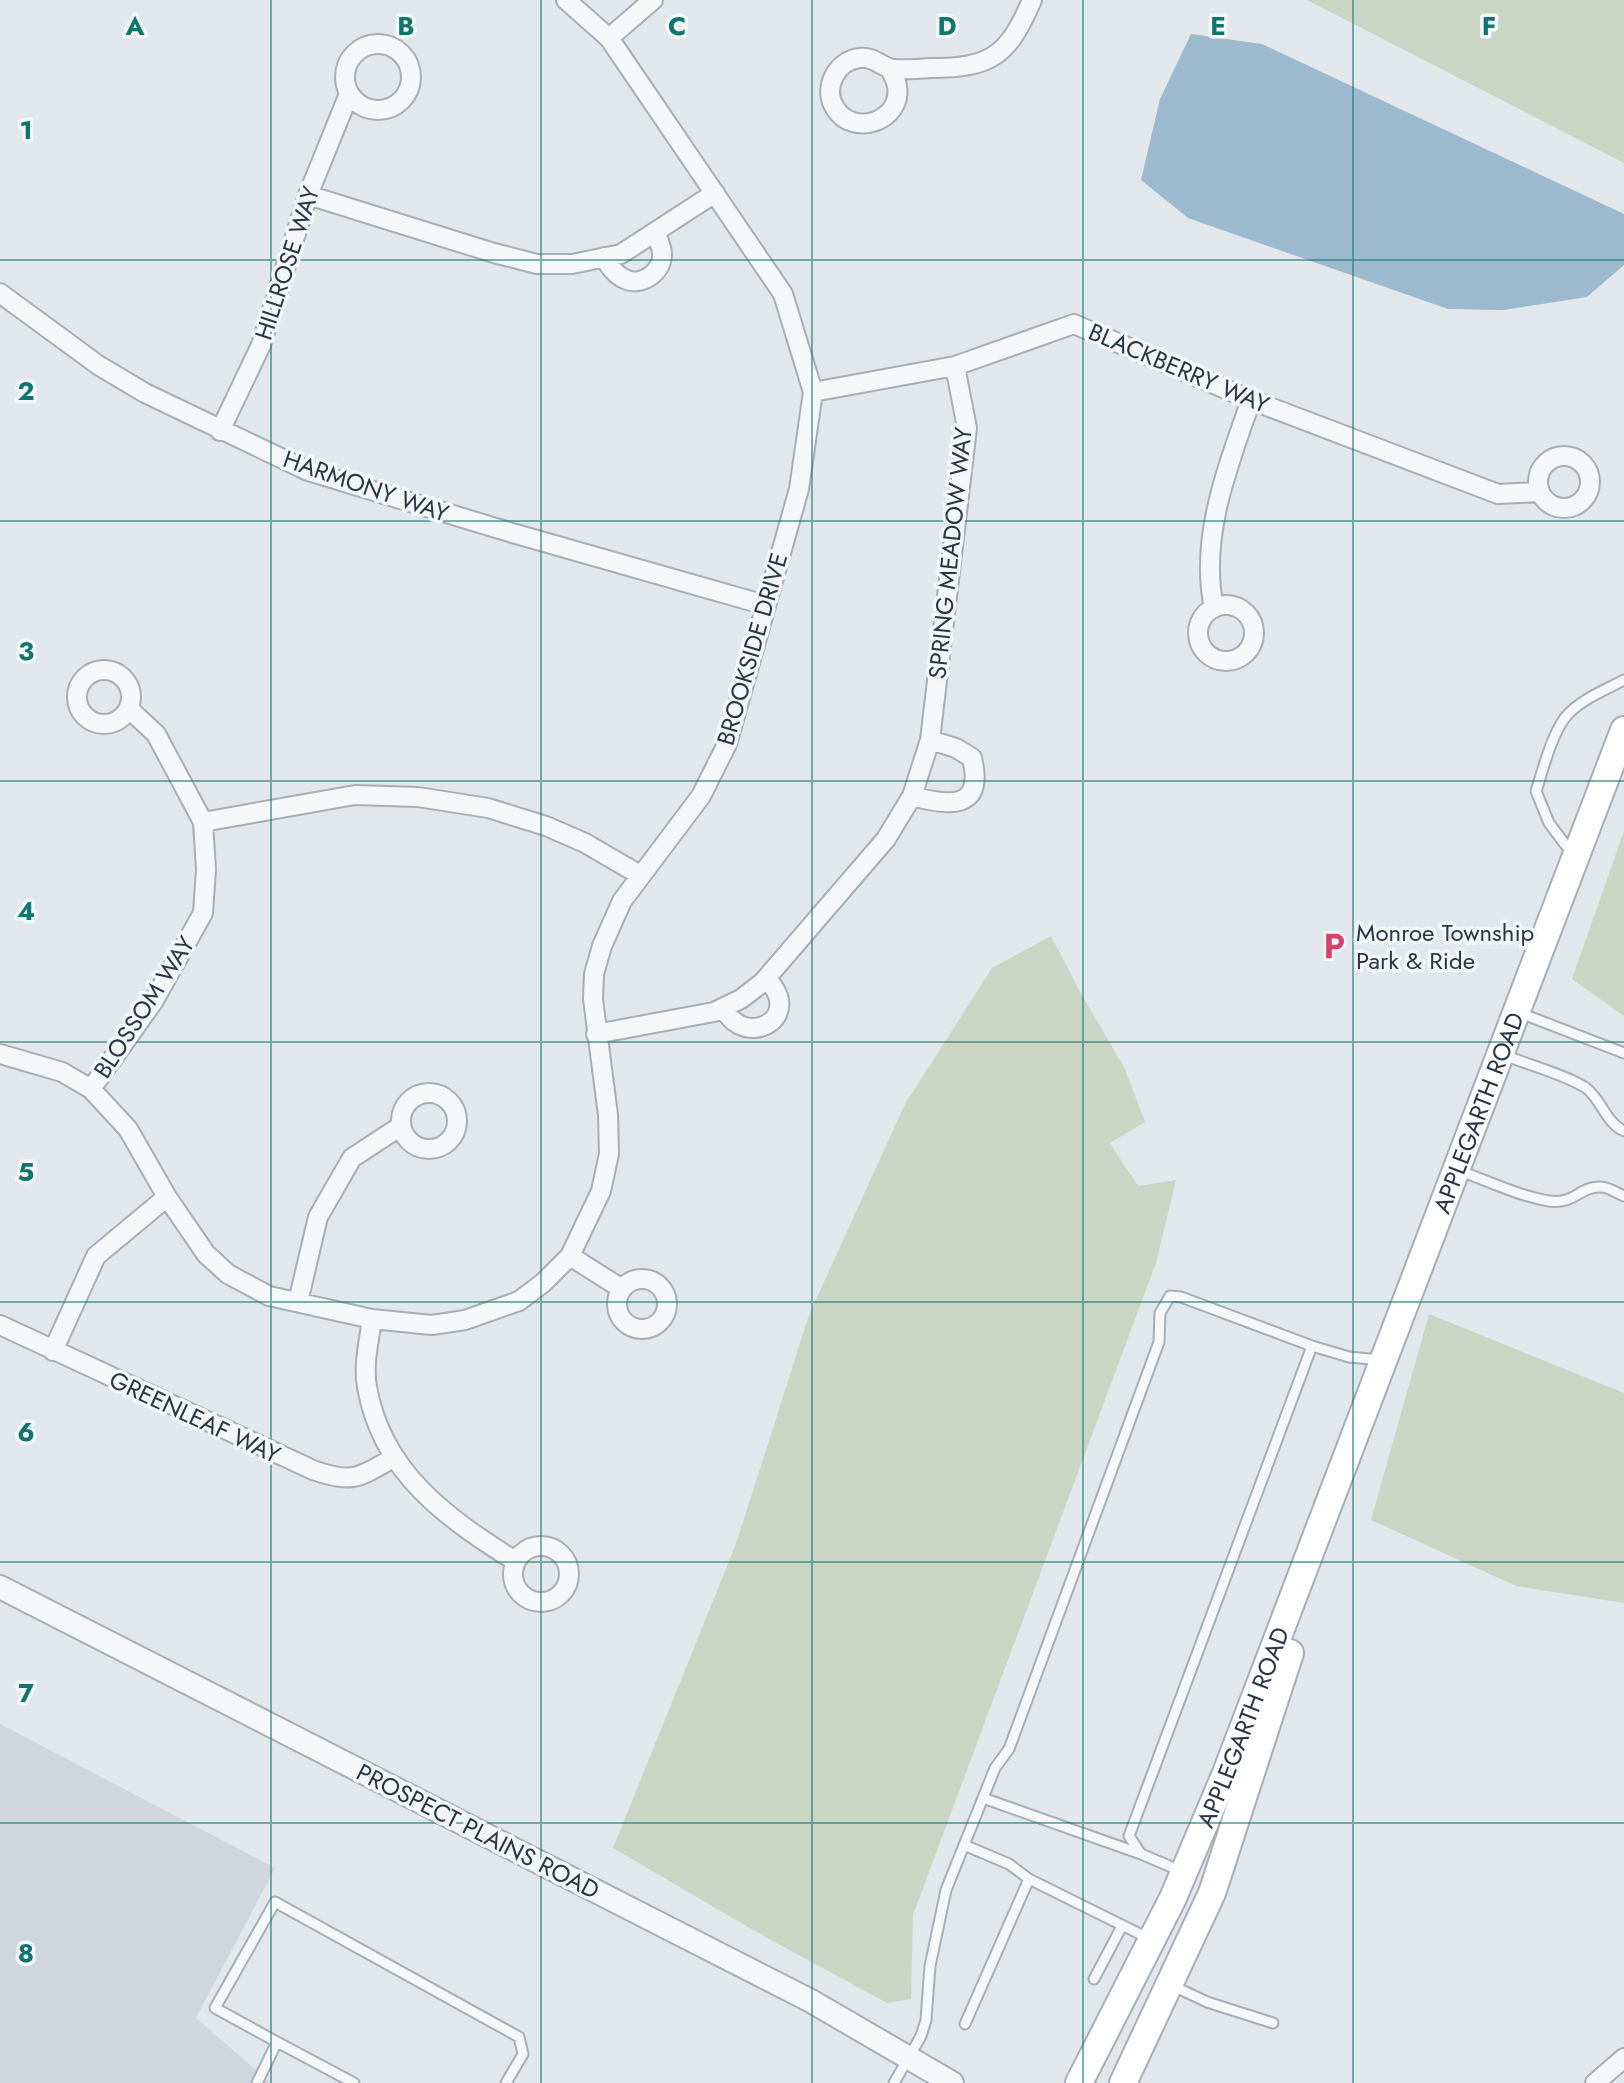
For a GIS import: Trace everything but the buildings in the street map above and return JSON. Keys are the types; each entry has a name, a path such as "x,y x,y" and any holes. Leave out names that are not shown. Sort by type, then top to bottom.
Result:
{"main road":[{"name":"APPLEGARTH ROAD","path":"1079,2083 1152,1940 1226,1773 1624,730"},
{"name":"APPLEGARTH ROAD","path":"1123,2083 1212,1893 1384,1360"}],"street":[{"name":"BROOKSIDE DRIVE","path":"0,1054 62,1072 91,1089 128,1129 167,1197 206,1254 228,1274 254,1290 372,1319 432,1325 465,1320 519,1301 570,1256 601,1191 609,1154 608,1115 593,999 594,974 602,946 622,901 701,796 723,753 799,489 813,392 783,294 609,38 566,0"},
{"path":"609,38 653,0"},
{"path":"890,69 966,68 983,62 1002,50 1021,26 1032,0"},
{"name":"HILLROSE WAY","path":"220,431 261,345 308,195 349,94"},
{"path":"308,195 537,264 572,264 621,254 715,193"},
{"path":"604,257 616,275 629,281 640,281 651,276 660,266 663,254 656,233"},
{"name":"HARMONY WAY","path":"0,293 98,365 145,393 308,471 523,537 765,605"},
{"name":"BLACKBERRY WAY","path":"813,392 955,366 1074,324 1251,400 1498,494 1539,492"},
{"name":"SPRING MEADOW WAY","path":"596,1034 714,1012 741,999 767,978 886,839 912,796 930,740 967,428 955,366"},
{"path":"1214,608 1208,581 1221,487 1251,400"},
{"name":"BLOSSOM WAY","path":"91,1089 153,1002 203,913 206,869 203,822 156,734 129,709"},
{"path":"912,796 955,804 967,797 973,787 975,771 972,758 956,748 930,740"},
{"path":"203,822 355,795 418,797 488,808 546,826 585,843 640,875"},
{"path":"723,1008 736,1023 748,1028 761,1028 771,1022 778,1012 779,1000 767,978"},
{"path":"298,1302 318,1217 352,1158 401,1126"},
{"path":"53,1351 96,1256 167,1197"},
{"path":"570,1256 622,1289"},
{"path":"372,1319 366,1385 375,1417 393,1458 427,1498 470,1532 515,1561"},
{"name":"GREENLEAF WAY","path":"0,1325 340,1480 363,1476 393,1458"},
{"name":"PROSPECT PLAINS ROAD","path":"0,1587 811,2001 952,2083"},
{"path":"1595,2083 1624,2058"}],"lane":[{"path":"1575,858 1549,823 1536,791 1551,744 1566,716 1587,700 1624,680"},
{"path":"1517,1012 1624,1053"},
{"path":"1501,1054 1584,1087 1597,1098 1610,1121 1624,1131"},
{"path":"1456,1170 1546,1201 1563,1202 1585,1190 1603,1186 1624,1196"},
{"path":"894,2083 926,2020 930,1966 940,1908 995,1768 1009,1749 1154,1357 1164,1303 1170,1296 1181,1297 1312,1346 1349,1357 1384,1360"},
{"path":"1141,1854 1129,1836 1312,1346"},
{"path":"983,1798 1184,1872"},
{"path":"964,1845 1009,1864 1029,1879 1152,1940"},
{"path":"965,2024 1029,1879"},
{"path":"354,2083 215,2008 275,1902 519,2037 523,2054 506,2083"},
{"path":"1094,1979 1122,1926"},
{"path":"1170,1984 1207,2002 1273,2023"},
{"path":"257,2083 277,2042"}],"shaded area":[{"path":"0,1724 275,1868 196,2018 271,2083 0,2083"}],"green space":[{"path":"1307,0 1624,0 1624,163"},
{"path":"1624,831 1624,1016 1572,979"},
{"path":"1051,936 1125,1069 1145,1122 1110,1143 1138,1186 1176,1180 1156,1263 913,1915 911,1999 887,2003 753,1930 613,1848 736,1544 809,1315 905,1104 992,968"},
{"path":"1429,1314 1624,1393 1624,1603 1516,1586 1371,1520"}],"water":[{"path":"1191,34 1262,44 1624,214 1624,265 1587,297 1503,310 1448,309 1188,218 1141,180 1160,99"}],"place":[{"name":"Monroe Township Park & Ride","path":"1334,946"}]}
